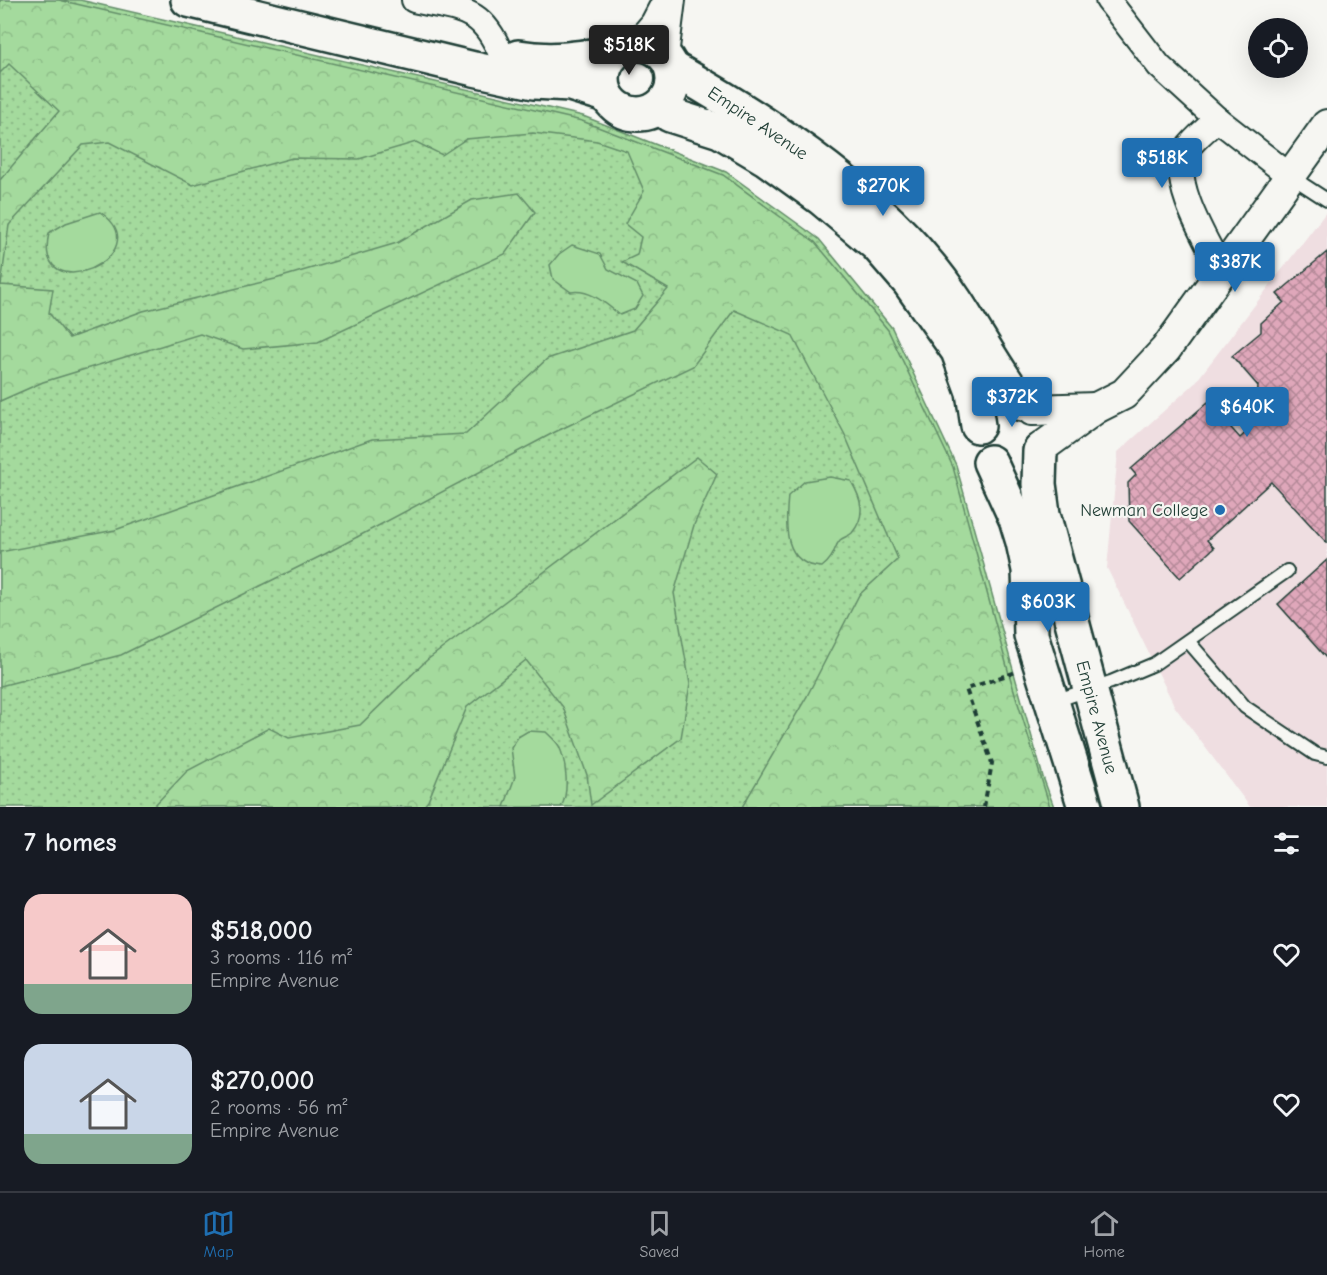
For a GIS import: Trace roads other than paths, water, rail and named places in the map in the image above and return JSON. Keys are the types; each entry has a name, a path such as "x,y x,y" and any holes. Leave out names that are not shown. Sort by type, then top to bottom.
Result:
{"main road":[{"path":"188,0 474,69 534,82 570,84 606,95 621,110 631,114 642,114 661,106 673,89 669,62 647,44 571,61 540,61 501,54 280,0"},
{"path":"606,95 603,80 605,66 625,49"},
{"name":"Empire Avenue","path":"669,62 838,178 892,224 928,264 961,307 980,345 1027,407"},
{"name":"Empire Avenue","path":"661,106 670,115 720,131 767,159 821,198 877,245 909,282 958,351 973,392 978,426"},
{"path":"1000,403 1027,407 1041,421 1044,434 1041,449 1030,462 1017,468 1003,468 990,462 978,446 978,426 982,416 1000,403"},
{"name":"Empire Avenue","path":"1041,449 1039,484 1043,514 1122,807"},
{"name":"Empire Avenue","path":"990,462 1016,519 1023,542 1029,570 1030,635 1085,807"}],"street":[{"path":"414,0 476,16 493,34 501,54"},
{"path":"625,49 653,23 665,0"},
{"path":"669,62 673,0"},
{"path":"1108,0 1159,66 1217,119 1290,176"},
{"path":"1217,119 1185,150 1180,178 1194,217 1222,271"},
{"path":"1041,449 1096,408 1124,394 1166,349 1327,125"},
{"path":"1027,407 1096,408"}],"lane":[{"path":"1290,176 1327,200"},
{"path":"1052,702 1154,664 1287,571"},
{"path":"1188,641 1245,707 1315,754 1327,757"}],"place":[{"name":"Newman College","path":"1220,510"}]}
